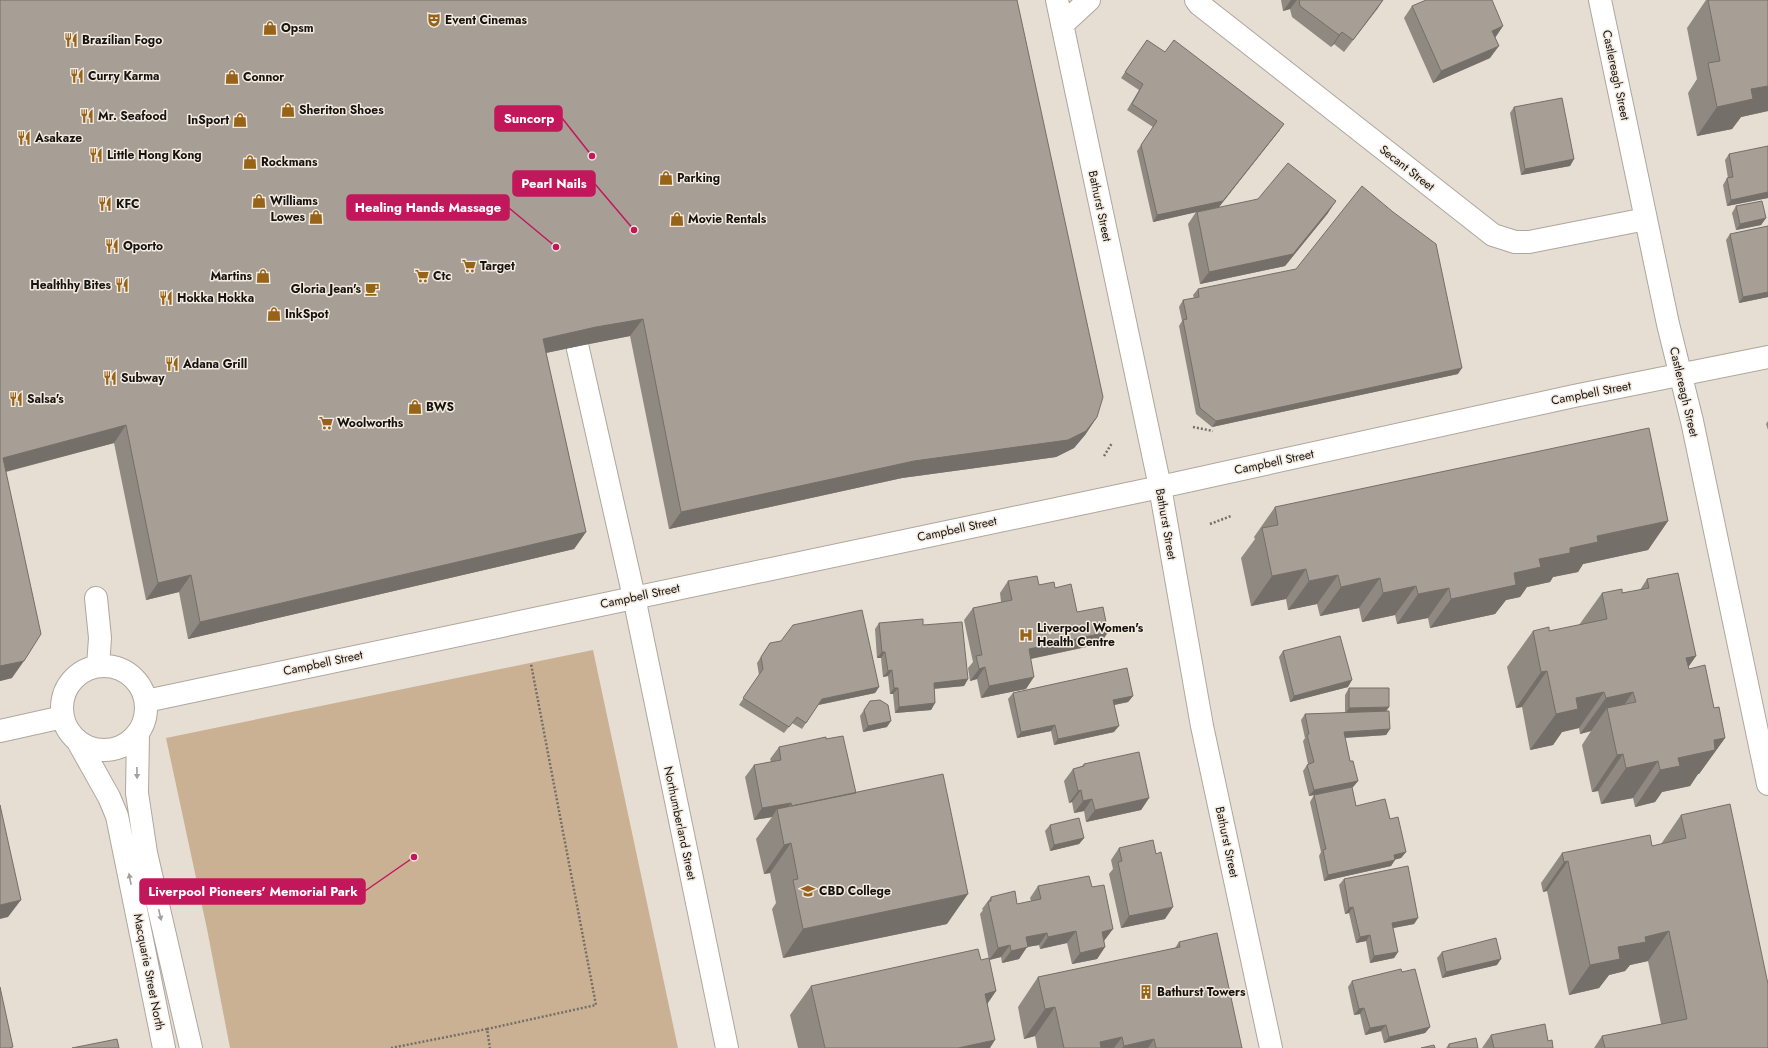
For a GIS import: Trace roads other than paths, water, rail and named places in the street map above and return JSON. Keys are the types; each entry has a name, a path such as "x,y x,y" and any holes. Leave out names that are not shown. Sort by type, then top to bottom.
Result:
{"street":[{"name":"Bathurst Street","path":"1057,0 1160,487 1202,726 1271,1048"},
{"path":"1062,25 1089,0"},
{"name":"Castlereagh Street","path":"1600,0 1680,376 1692,421 1768,784"},
{"name":"Secant Street","path":"1193,1 1492,235 1515,242 1529,242 1646,219"},
{"name":"Northumberland Street","path":"567,302 634,597 727,1048"},
{"name":"Campbell Street","path":"146,701 1160,487 1574,396 1680,376 1768,357"},
{"path":"96,598 100,638 98,666"},
{"path":"98,666 111,666 124,670 134,678 142,688 146,701 144,724 138,734 128,743 115,749 102,750 89,747 77,740 68,730 63,717 62,704 66,690 74,679 85,671 98,666"},
{"path":"0,731 63,717"},
{"name":"Macquarie Street North","path":"138,734 137,793 146,853 191,1048"},
{"name":"Macquarie Street North","path":"77,740 109,797 117,816 164,1048"}],"place":[{"name":"Event Cinemas","path":"434,20"},
{"name":"Opsm","path":"270,28"},
{"name":"Brazilian Fogo","path":"71,40"},
{"name":"Curry Karma","path":"77,76"},
{"name":"Connor","path":"232,77"},
{"name":"Sheriton Shoes","path":"288,110"},
{"name":"Mr. Seafood","path":"87,116"},
{"name":"InSport","path":"240,120"},
{"name":"Asakaze","path":"24,138"},
{"name":"Little Hong Kong","path":"96,155"},
{"name":"Suncorp","path":"592,156"},
{"name":"Rockmans","path":"250,162"},
{"name":"Parking","path":"666,178"},
{"name":"Williams","path":"259,201"},
{"name":"KFC","path":"105,204"},
{"name":"Lowes","path":"316,217"},
{"name":"Movie Rentals","path":"677,219"},
{"name":"Pearl Nails","path":"634,230"},
{"name":"Oporto","path":"112,246"},
{"name":"Healing Hands Massage","path":"556,247"},
{"name":"Target","path":"469,266"},
{"name":"Martins","path":"263,276"},
{"name":"Ctc","path":"422,276"},
{"name":"Healthhy Bites","path":"122,285"},
{"name":"Gloria Jean's","path":"372,289"},
{"name":"Hokka Hokka","path":"166,298"},
{"name":"InkSpot","path":"274,314"},
{"name":"Adana Grill","path":"172,364"},
{"name":"Subway","path":"110,378"},
{"name":"Salsa's","path":"16,399"},
{"name":"BWS","path":"415,407"},
{"name":"Woolworths","path":"326,423"},
{"name":"Liverpool Women's Health Centre","path":"1026,635"},
{"name":"Liverpool Pioneers' Memorial Park","path":"414,857"},
{"name":"CBD College","path":"808,891"},
{"name":"Bathurst Towers","path":"1146,992"}]}
